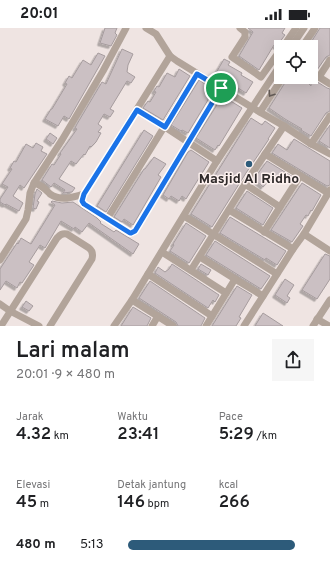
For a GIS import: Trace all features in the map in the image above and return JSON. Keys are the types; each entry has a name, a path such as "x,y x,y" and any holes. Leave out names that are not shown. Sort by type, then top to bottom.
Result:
{"street":[{"path":"0,260 26,218 30,193 34,183 103,71 126,28"},
{"path":"146,28 156,34 170,56 177,61 311,144 330,154"},
{"path":"240,28 245,32 245,37 232,56 261,77 274,59"},
{"path":"293,40 296,28"},
{"path":"294,40 304,28"},
{"path":"307,40 315,28"},
{"path":"170,56 82,199 83,202 107,219 130,233 135,231 221,88"},
{"path":"330,60 319,78 330,84"},
{"path":"107,219 197,74"},
{"path":"114,326 162,252 217,161 274,75"},
{"path":"260,112 278,84"},
{"path":"137,110 217,161"},
{"path":"311,144 330,116"},
{"path":"191,270 245,184 284,126"},
{"path":"244,326 304,234 329,191 300,176 265,154"},
{"path":"264,232 300,176"},
{"path":"34,183 40,185 49,193 60,199 84,194"},
{"path":"245,184 280,207"},
{"path":"229,210 293,250"},
{"path":"184,216 277,274"},
{"path":"1,326 3,317 10,310 57,238 64,233 92,250 93,256 50,326"},
{"path":"304,234 330,251"},
{"path":"162,252 226,293"},
{"path":"200,256 264,296"},
{"path":"148,274 212,316"},
{"path":"206,326 235,279"},
{"path":"132,300 173,326"},
{"path":"313,326 330,300"},
{"path":"0,304 39,326"},
{"path":"152,326 158,316"},
{"path":"317,319 329,326"}],"building":[{"path":"105,28 117,28 115,33 117,35 111,46 100,43"},
{"path":"248,28 285,28 282,33 285,35 281,40 274,40 274,45 259,70 239,56 253,32"},
{"path":"320,28 330,28 330,55 326,57 318,69 318,40 312,40"},
{"path":"122,49 133,54 128,65 127,72 135,77 131,83 127,81 110,109 114,111 110,117 104,114 98,124 102,127 98,132 101,133 96,142 91,147 90,146 85,155 84,154 76,164 71,161 59,179 75,188 72,192 63,193 65,190 54,183 51,187 42,180 52,164 54,165 61,154 60,153 77,129 75,128 77,124 102,82 106,84"},
{"path":"98,53 105,56 69,119 64,116 58,126 45,119 67,84 65,83 69,76 72,78 83,60 91,65"},
{"path":"224,59 230,62 228,65 242,73 241,75 253,82 246,93 230,83 231,81 216,73"},
{"path":"179,69 190,76 163,120 143,108 148,101 150,102 156,92 154,91 157,86 159,87 167,73 175,77"},
{"path":"199,80 214,90 188,133 171,125"},
{"path":"318,82 330,89 330,111 326,113 311,136 269,108 284,84 309,84 311,86 311,84 318,84"},
{"path":"220,100 227,104 229,100 242,108 219,146 218,145 215,150 196,138"},
{"path":"251,118 262,125 265,121 275,128 212,227 191,214"},
{"path":"330,125 330,148 319,141"},
{"path":"144,130 153,136 106,212 97,206"},
{"path":"50,133 57,138 53,144 46,139"},
{"path":"294,139 330,161 330,185 327,186 272,153 278,144 287,150"},
{"path":"36,143 43,147 41,151 47,154 24,188 20,185 13,196 23,203 19,211 0,202 0,199 8,187 2,184 12,169 10,168 14,161 16,162 26,144 33,148"},
{"path":"191,150 209,162 186,199 182,196 179,201 171,196 169,199 163,195 188,152"},
{"path":"154,157 166,164 158,175 161,177 133,225 124,219 122,222 114,217 144,169"},
{"path":"267,161 293,177 291,181 279,174 273,181 270,179 263,187 254,179"},
{"path":"302,183 321,195 312,211 311,210 308,216 306,215 300,224 303,226 292,242 271,230"},
{"path":"37,189 42,193 37,201 39,202 36,209 33,208"},
{"path":"247,191 273,208 263,225 236,208"},
{"path":"51,202 62,203 73,202 97,218 101,222 100,223 114,232 116,230 139,244 133,254 89,223 82,232 61,221 45,248 40,245 29,262 34,265 22,283 20,282 17,288 6,281 0,290 0,269 21,238 31,244 55,205"},
{"path":"230,217 286,251 277,265 266,258 265,260 220,233"},
{"path":"186,223 206,236 189,263 170,251"},
{"path":"215,241 270,276 261,289 206,255"},
{"path":"325,254 330,256 330,279 317,299 302,290"},
{"path":"172,264 219,295 215,302 213,300 208,308 155,273 158,267 165,272"},
{"path":"201,264 211,270 208,275 198,269"},
{"path":"285,279 294,285 287,296 290,298 287,303 275,295"},
{"path":"150,281 205,318 201,326 178,326 176,322 139,298"},
{"path":"237,286 252,295 239,317 241,318 236,326 212,326"},
{"path":"26,301 33,306 29,311 22,307"},
{"path":"133,307 151,318 147,326 121,326"},
{"path":"263,313 283,326 255,326"}],"place":[{"name":"Masjid Al Ridho","path":"249,164"}],"route":[{"path":"197,74 221,88 135,231 130,233 82,201 84,194 137,110 165,127 197,74"}]}
